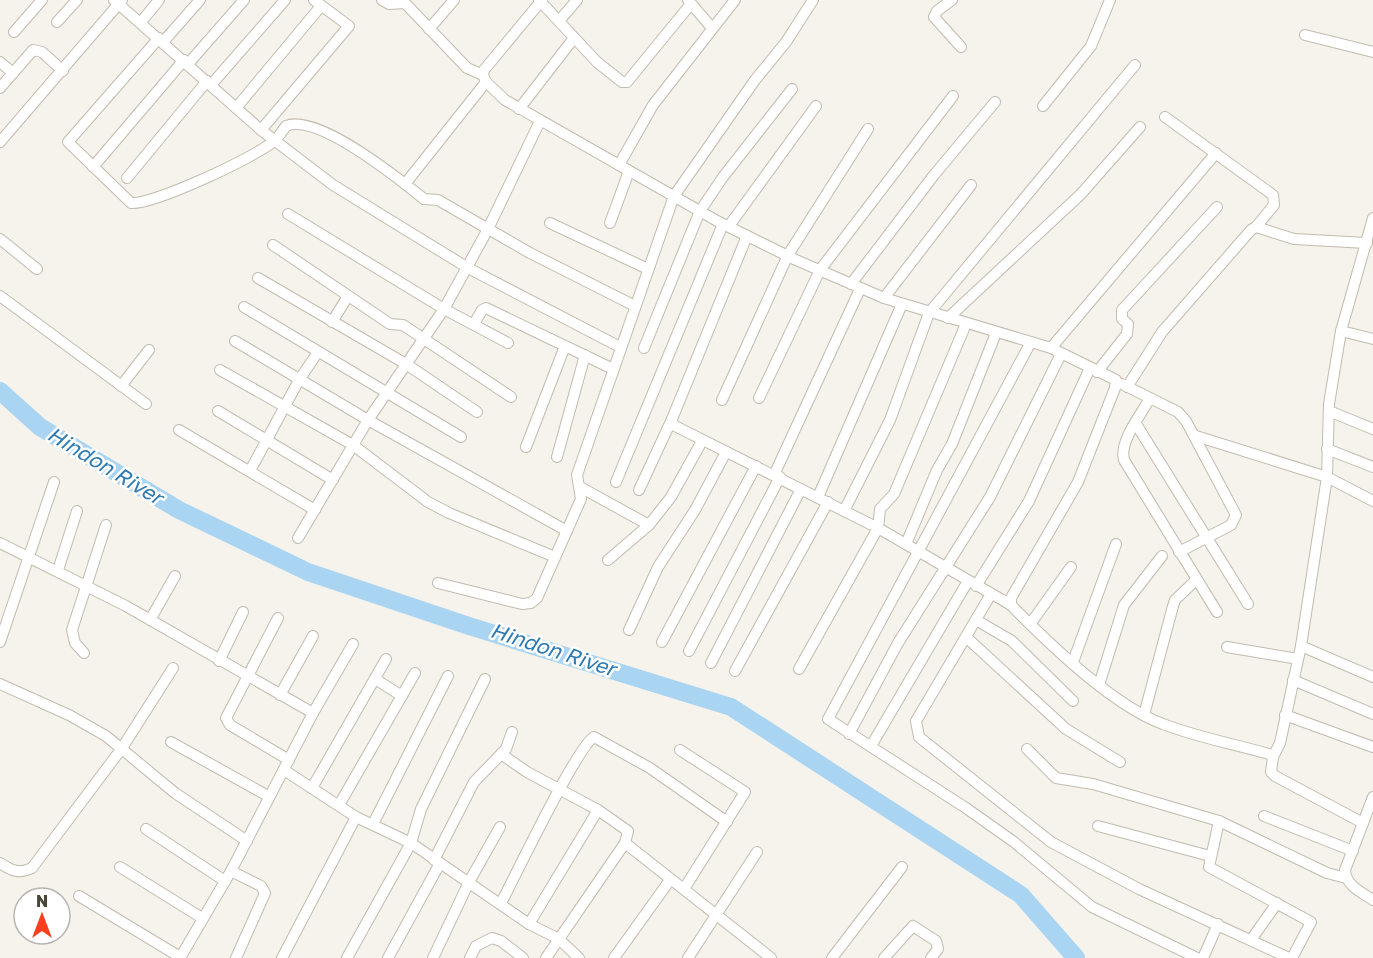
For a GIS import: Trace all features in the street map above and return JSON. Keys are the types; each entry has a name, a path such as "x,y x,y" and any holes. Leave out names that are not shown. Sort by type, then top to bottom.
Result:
{"street":[{"path":"14,32 42,0"},
{"path":"57,22 77,0"},
{"path":"141,22 159,0"},
{"path":"200,0 68,142 134,203 200,180 252,156 274,141 286,126 309,124 330,133 424,199 438,200 488,229 635,306"},
{"path":"93,167 244,0"},
{"path":"127,178 285,0"},
{"path":"382,0 389,4 405,3 467,68 484,78 505,100 747,236 884,298 1051,348 1178,412 1196,436 1236,515 1231,525 1179,552"},
{"path":"429,29 454,0"},
{"path":"559,21 578,0"},
{"path":"610,223 624,168 653,105 735,0"},
{"path":"438,583 522,604 531,603 537,598 581,499 577,475 674,196 755,80 786,42 813,0"},
{"path":"952,0 937,11 934,17 961,47"},
{"path":"1043,106 1090,46 1110,0"},
{"path":"0,142 63,71 118,1 261,130 333,186 468,268 620,347"},
{"path":"405,184 541,1 608,72 627,82 689,3 712,28"},
{"path":"236,108 318,3 349,26 261,130"},
{"path":"1305,35 1373,52"},
{"path":"519,109 574,38"},
{"path":"0,88 36,50 42,52 63,71"},
{"path":"0,62 13,74"},
{"path":"844,511 890,420 929,313 1136,65"},
{"path":"644,348 700,211 723,177 792,89"},
{"path":"759,398 820,270 953,96"},
{"path":"689,651 777,476 855,286 934,175 995,102"},
{"path":"616,482 726,225 816,106"},
{"path":"1011,605 1011,598 1078,482 1122,384 1162,332 1274,205 1273,195 1165,117"},
{"path":"298,537 368,420 425,338 468,268 540,121"},
{"path":"948,318 1081,194 1140,127"},
{"path":"722,400 788,255 868,129"},
{"path":"1051,348 1216,153"},
{"path":"884,298 971,186"},
{"path":"871,746 972,583 1024,511 1093,370 1127,334 1128,324 1122,319 1122,310 1217,207"},
{"path":"288,214 444,309 508,343"},
{"path":"1363,823 1271,772 1273,757 1280,743 1298,659 1327,477 1329,411 1341,331 1368,258 1367,243 1372,222"},
{"path":"550,223 648,269"},
{"path":"1256,227 1294,239 1367,243"},
{"path":"639,490 672,419 747,236"},
{"path":"0,240 37,269"},
{"path":"273,245 390,324 403,325 425,338 511,397"},
{"path":"258,278 406,364 477,412"},
{"path":"0,296 146,404"},
{"path":"332,322 348,296"},
{"path":"735,672 823,500 902,304"},
{"path":"244,307 460,437"},
{"path":"474,324 482,310 486,308 613,369"},
{"path":"799,669 878,528 878,514 894,494 966,324"},
{"path":"1341,331 1373,339"},
{"path":"906,544 937,470 952,444 996,333"},
{"path":"235,340 368,420 567,531"},
{"path":"1031,342 829,715 830,723 871,746 1014,842 1092,907 1197,958"},
{"path":"526,447 565,346"},
{"path":"121,386 149,350"},
{"path":"250,471 318,352"},
{"path":"849,734 898,643 990,497 1061,354"},
{"path":"557,457 585,356"},
{"path":"220,370 353,445 428,502 555,558"},
{"path":"1150,398 1122,452 1124,460 1217,612"},
{"path":"218,411 333,480"},
{"path":"1329,411 1373,429"},
{"path":"672,419 678,430 777,476 878,528 1011,605 1099,685 1144,715 1162,724 1273,757"},
{"path":"1136,423 1248,604"},
{"path":"179,430 315,510"},
{"path":"1196,436 1327,477 1373,501"},
{"path":"609,560 649,525 671,497 702,441"},
{"path":"1327,449 1373,467"},
{"path":"629,630 658,567 695,510 726,452"},
{"path":"662,642 756,466"},
{"path":"0,642 54,482"},
{"path":"580,487 649,525"},
{"path":"711,663 801,489"},
{"path":"58,570 77,511"},
{"path":"84,652 72,636 106,525"},
{"path":"0,543 58,570 313,713"},
{"path":"1072,662 1116,544"},
{"path":"1099,685 1124,605 1162,556"},
{"path":"1031,623 1071,567"},
{"path":"150,620 174,576"},
{"path":"1144,715 1175,600 1197,580"},
{"path":"991,594 916,721 919,737 1051,842 1139,889 1291,958 1311,922 1213,872 1209,867 1210,856 1219,822"},
{"path":"219,661 243,612"},
{"path":"278,618 227,722 287,765 312,788 356,817 411,843 529,924 559,939 579,958"},
{"path":"976,620 1012,641 1073,701"},
{"path":"280,695 313,636"},
{"path":"966,637 1066,729 1120,762"},
{"path":"79,896 180,958 231,871 268,796 353,644"},
{"path":"1300,646 1373,677"},
{"path":"1227,647 1298,659"},
{"path":"312,788 386,659"},
{"path":"0,863 13,871 23,872 32,868 122,748 173,668"},
{"path":"339,806 415,673"},
{"path":"373,824 448,676"},
{"path":"375,679 402,696"},
{"path":"347,958 411,843 421,809 485,679"},
{"path":"1293,680 1373,714"},
{"path":"0,684 69,715 106,736 175,793 247,841"},
{"path":"1285,715 1373,747"},
{"path":"388,958 437,863 474,782 509,744 512,732"},
{"path":"501,903 560,788 591,738 599,737 650,768 727,822"},
{"path":"171,742 268,796"},
{"path":"1027,749 1056,778 1093,784 1219,822 1327,873 1346,878"},
{"path":"680,750 744,791 684,889"},
{"path":"501,754 527,772 598,810 628,831 625,843 546,958"},
{"path":"1373,797 1346,870 1346,878 1351,885 1373,900"},
{"path":"529,924 598,810"},
{"path":"1264,816 1353,851"},
{"path":"282,958 356,817"},
{"path":"433,958 469,882 500,826"},
{"path":"1098,826 1210,856"},
{"path":"146,829 225,881"},
{"path":"625,843 684,889 758,954 771,958"},
{"path":"688,958 758,852"},
{"path":"120,867 202,918"},
{"path":"832,958 902,867"},
{"path":"231,871 261,886 265,893 236,958"},
{"path":"615,958 670,880"},
{"path":"1251,940 1277,903"},
{"path":"1203,958 1218,924"},
{"path":"884,958 913,926 936,941 938,949 931,958"},
{"path":"470,958 476,946 492,938 501,941 523,958"}],"waterway":[{"name":"Hindon River","path":"0,391 40,427 179,510 308,572 469,626 731,707 1021,895 1076,958"}]}
